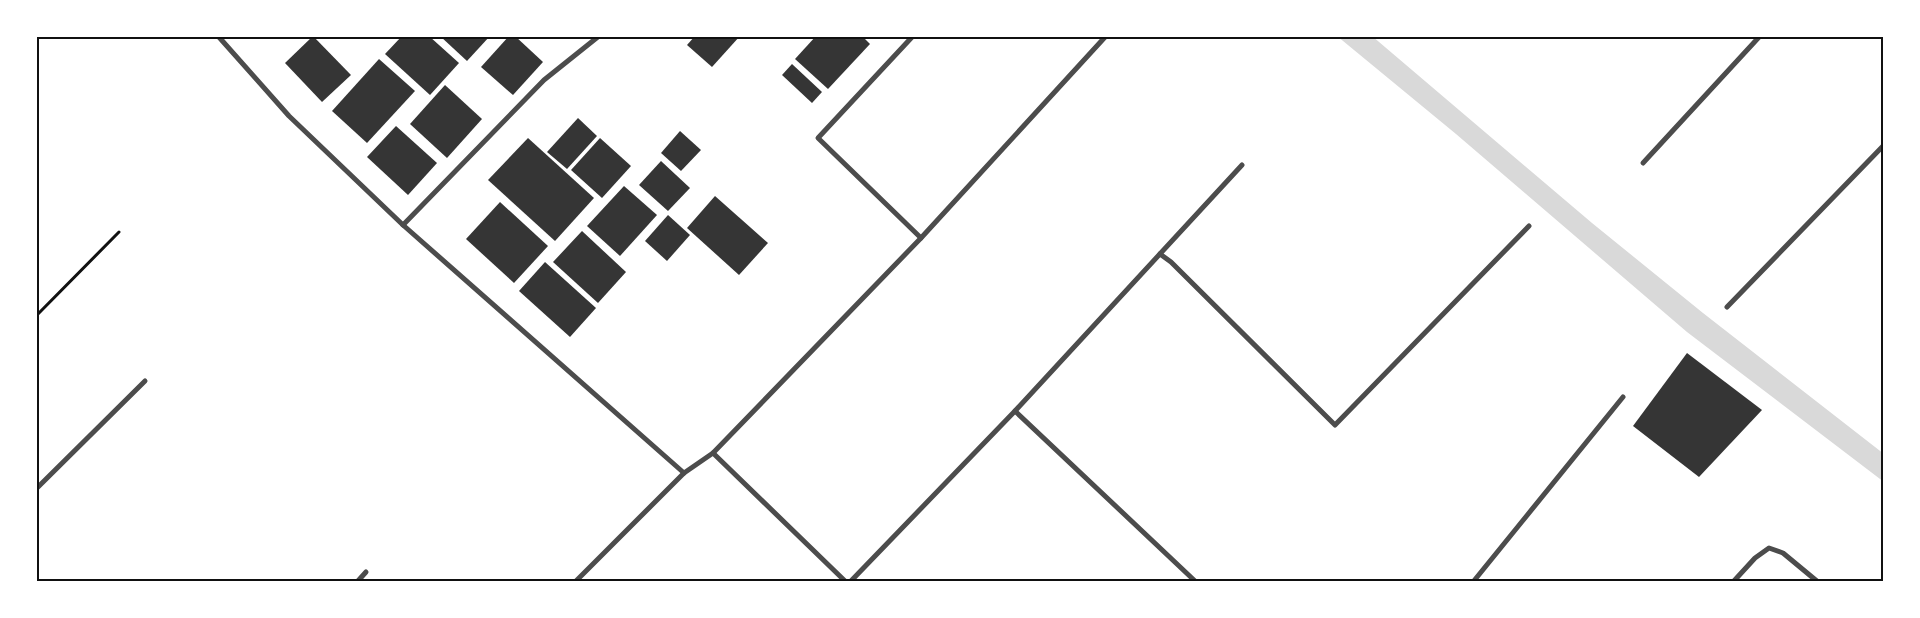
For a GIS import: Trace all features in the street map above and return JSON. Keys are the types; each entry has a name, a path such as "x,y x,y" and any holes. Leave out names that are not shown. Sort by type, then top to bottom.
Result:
{"street":[{"path":"218,36 289,116 403,225 684,473"},
{"path":"403,225 544,80 599,36"},
{"path":"913,36 818,138 921,238"},
{"path":"575,582 684,473 713,453 921,238 1106,36"},
{"path":"1643,163 1760,36"},
{"path":"1726,307 1884,145"},
{"path":"850,582 1015,411 1242,165"},
{"path":"1160,254 1171,262 1335,425 1529,226"},
{"path":"36,489 145,381"},
{"path":"1473,582 1623,397"},
{"path":"1015,411 1196,582"},
{"path":"713,453 846,582"},
{"path":"1733,582 1755,558 1770,548 1783,553 1818,582"},
{"path":"357,582 366,572"}],"path":[{"path":"36,316 120,232"}],"shaded area":[{"path":"1337,36 1372,36 1592,223 1703,313 1884,454 1884,482 1687,332 1456,134"}],"building":[{"path":"313,36 351,75 322,102 285,63"},
{"path":"402,36 429,36 459,63 430,95 385,54"},
{"path":"440,36 490,36 467,61"},
{"path":"509,36 515,36 543,62 513,95 481,67"},
{"path":"695,36 740,36 712,67 687,45"},
{"path":"816,36 862,36 870,44 828,89 795,59"},
{"path":"379,59 415,91 367,143 332,111"},
{"path":"792,64 822,92 812,103 782,75"},
{"path":"445,85 482,119 447,158 410,124"},
{"path":"578,118 597,136 567,169 547,152"},
{"path":"396,126 437,163 408,195 367,157"},
{"path":"680,131 701,150 681,171 661,153"},
{"path":"528,138 594,198 555,241 488,180"},
{"path":"600,138 631,166 602,198 571,170"},
{"path":"661,161 690,188 668,211 639,185"},
{"path":"624,186 657,215 620,256 587,226"},
{"path":"715,196 768,243 739,275 687,228"},
{"path":"500,202 548,246 514,283 466,239"},
{"path":"668,215 690,235 667,261 645,241"},
{"path":"582,231 626,272 598,303 553,262"},
{"path":"545,262 596,308 570,337 519,291"},
{"path":"1687,353 1762,410 1699,477 1633,426"}]}
